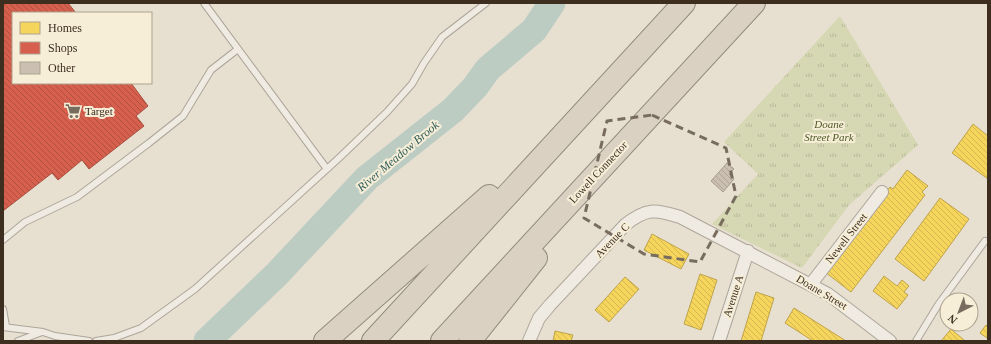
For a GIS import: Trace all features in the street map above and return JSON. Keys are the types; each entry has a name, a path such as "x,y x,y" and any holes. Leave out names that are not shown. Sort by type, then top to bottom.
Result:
{"highway":[{"path":"373,341 684,3"},
{"name":"Lowell Connector","path":"442,341 754,3"},
{"path":"325,341 572,124"},
{"path":"470,341 574,210 610,159"}],"street":[{"name":"Newell Street","path":"811,284 882,192"},
{"name":"Avenue C","path":"529,341 539,318 550,305 625,225 635,217 648,211 661,211 680,217 748,251"},
{"name":"Doane Street","path":"748,251 811,284 853,311 890,341"},
{"name":"Avenue A","path":"719,341 748,251"}],"lane":[{"path":"204,3 327,169"},
{"path":"96,341 114,338 142,328 195,289 327,169 387,112 412,84 442,37 486,3"},
{"path":"3,240 25,222 77,197 183,116 211,70 238,49"},
{"path":"916,341 938,305 985,241"},
{"path":"3,309 5,326 89,341"},
{"path":"18,341 43,332"}],"highlighted area":[{"path":"652,115 726,148 736,196 700,262 644,254 584,218 607,121"}],"green space":[{"name":"Doane Street Park","path":"840,16 918,145 849,205 802,268 712,224 758,174 724,142"}],"building: Homes":[{"path":"973,124 988,136 988,179 952,153"},
{"path":"907,170 928,186 922,192 925,195 851,292 825,272 890,187 893,189"},
{"path":"940,198 969,219 924,281 895,259"},
{"path":"652,234 689,254 681,269 644,250"},
{"path":"700,274 717,280 701,330 684,324"},
{"path":"884,276 897,286 902,280 909,286 904,292 908,295 897,309 873,291"},
{"path":"625,277 639,289 609,322 595,310"},
{"path":"756,292 774,298 761,341 741,341"},
{"path":"794,308 846,341 813,341 785,323"},
{"path":"986,325 988,327 987,338 980,333"},
{"path":"555,331 573,335 571,341 553,341"},
{"path":"948,332 955,332 964,340 963,341 941,341"}],"building: Shops":[{"name":"Target","path":"3,3 68,3 75,12 12,12 12,84 132,84 148,106 136,116 144,126 89,169 82,160 58,180 52,173 3,211"}],"building: Other":[{"path":"727,163 734,169 729,174 734,179 723,192 711,181"}],"waterway":[{"name":"River Meadow Brook","path":"207,341 277,274 367,178 453,110 475,87 488,69 534,30 552,3"}],"place":[{"name":"Target","path":"73,111"}]}
